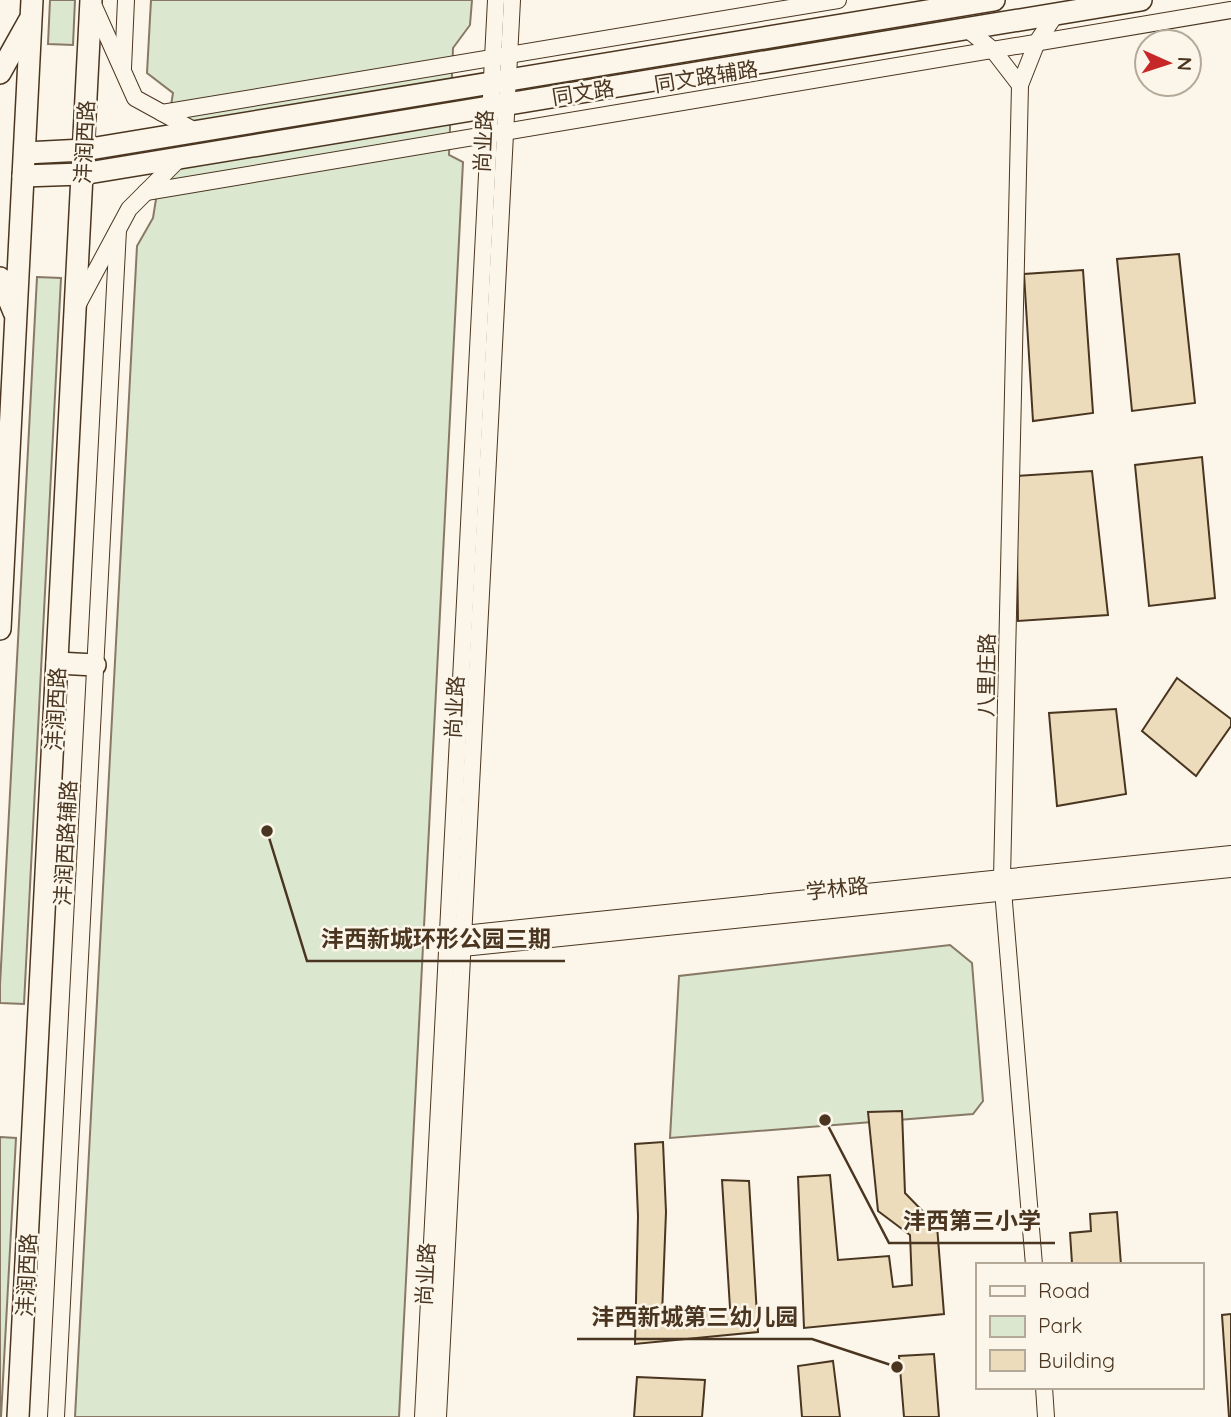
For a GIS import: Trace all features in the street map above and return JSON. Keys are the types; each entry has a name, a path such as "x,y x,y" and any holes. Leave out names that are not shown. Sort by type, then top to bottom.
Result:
{"main road":[{"name":"沣润西路","path":"18,1417 92,0"},
{"name":"同文路","path":"24,153 84,150 994,0"},
{"name":"同文路","path":"23,176 82,174 1141,0"},
{"path":"0,73 32,8"},
{"path":"0,629 32,8"},
{"path":"0,278 16,317"},
{"path":"57,663 95,665"}],"street":[{"path":"92,0 135,98 197,132"},
{"path":"123,70 126,0"},
{"name":"尚业路","path":"423,1417 455,942 500,82 501,56 496,0"},
{"name":"尚业路","path":"501,56 512,0"},
{"path":"162,113 838,0"},
{"name":"同文路辅路","path":"146,192 1231,10"},
{"path":"1020,85 1037,43 1056,14"},
{"path":"967,29 993,50 1020,85"},
{"name":"八里庄路","path":"1020,85 1003,885 1034,1263"},
{"path":"76,308 129,209 180,158"},
{"name":"沣润西路辅路","path":"56,1417 118,230"},
{"name":"学林路","path":"455,942 1003,885 1231,854"},
{"name":"学林路","path":"1003,885 1231,869"},
{"name":"尚业路","path":"438,1417 455,942"},
{"path":"1044,1389 1046,1417"}],"green space":[{"path":"50,0 75,0 73,45 48,44"},
{"path":"151,0 472,0 470,25 453,48 449,155 463,162 399,1417 75,1417 137,246 153,218 173,93 147,73"},
{"path":"37,277 61,278 24,1004 0,1003 0,985"},
{"path":"950,945 972,963 983,1101 973,1114 670,1138 679,976"},
{"path":"0,1137 16,1138 1,1417 0,1417"}],"building":[{"path":"1179,254 1195,403 1132,411 1117,259"},
{"path":"1083,270 1093,413 1033,421 1024,274"},
{"path":"1202,457 1215,598 1149,606 1135,465"},
{"path":"1092,471 1108,615 1018,621 1016,476"},
{"path":"1177,678 1231,719 1231,726 1196,776 1142,731"},
{"path":"1116,709 1126,794 1057,806 1049,713"},
{"path":"902,1111 905,1193 937,1226 944,1314 804,1328 798,1177 830,1175 838,1260 889,1256 893,1287 912,1285 910,1235 878,1211 868,1112"},
{"path":"663,1142 666,1212 662,1315 730,1308 722,1180 749,1181 758,1332 635,1344 638,1216 635,1144"},
{"path":"1117,1212 1121,1263 1072,1263 1070,1233 1091,1231 1090,1214"},
{"path":"1231,1314 1231,1417 1229,1417 1222,1315"},
{"path":"934,1354 939,1417 904,1417 899,1356"},
{"path":"833,1361 840,1417 802,1417 798,1366"},
{"path":"637,1377 705,1380 702,1417 634,1417"}],"place":[{"name":"沣西新城环形公园三期","path":"267,831"},
{"name":"沣西第三小学","path":"825,1120"},
{"name":"沣西新城第三幼儿园","path":"897,1367"}]}
